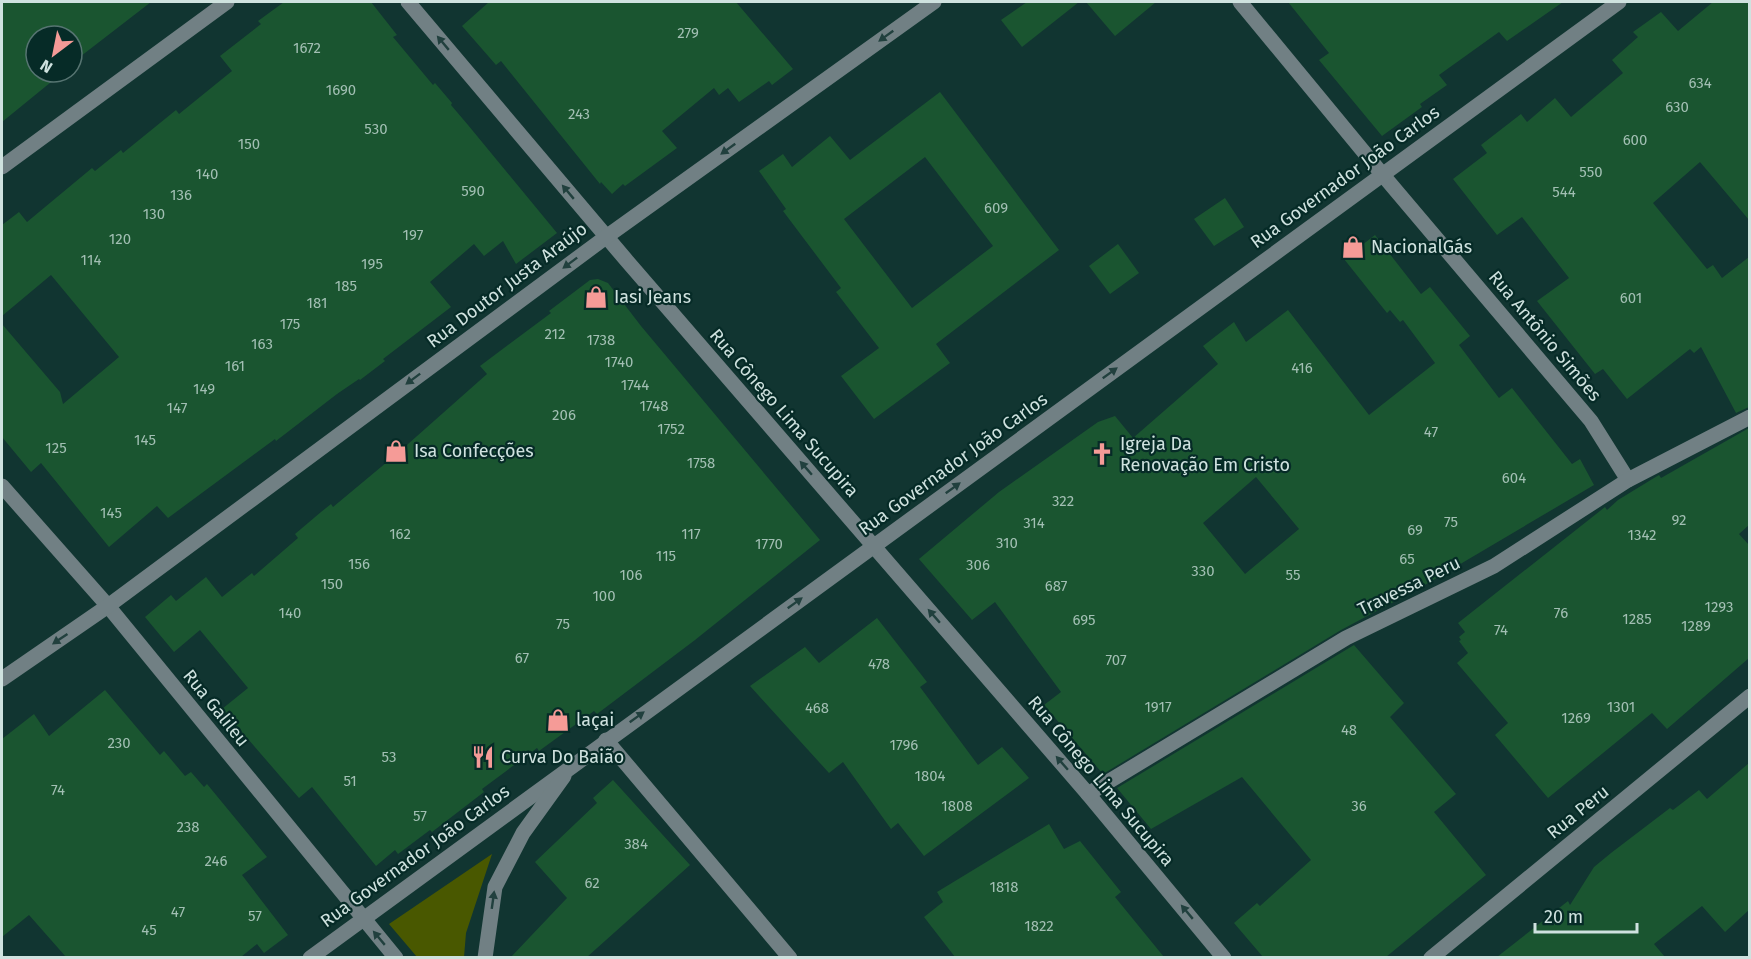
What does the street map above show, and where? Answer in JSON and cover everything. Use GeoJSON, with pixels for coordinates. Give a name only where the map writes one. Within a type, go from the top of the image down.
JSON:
{"type":"FeatureCollection","features":[{"type":"Feature","properties":{"kind":"street"},"geometry":{"type":"LineString","coordinates":[[2,167],[227,2]]}},
{"type":"Feature","properties":{"kind":"street","name":"Rua Cônego Lima Sucupira"},"geometry":{"type":"LineString","coordinates":[[408,2],[606,237],[1088,794],[1224,957]]}},
{"type":"Feature","properties":{"kind":"street","name":"Rua Doutor Justa Araújo"},"geometry":{"type":"LineString","coordinates":[[2,679],[108,606],[606,237],[934,2]]}},
{"type":"Feature","properties":{"kind":"street","name":"Rua Antônio Simões"},"geometry":{"type":"LineString","coordinates":[[1240,2],[1591,421],[1628,480]]}},
{"type":"Feature","properties":{"kind":"street","name":"Rua Governador João Carlos"},"geometry":{"type":"LineString","coordinates":[[310,957],[1619,2]]}},
{"type":"Feature","properties":{"kind":"street","name":"Travessa Peru"},"geometry":{"type":"LineString","coordinates":[[1088,794],[1346,638],[1494,566],[1628,480],[1749,417]]}},
{"type":"Feature","properties":{"kind":"street","name":"Rua Galileu"},"geometry":{"type":"LineString","coordinates":[[2,486],[108,606],[396,957]]}},
{"type":"Feature","properties":{"kind":"street","name":"Rua Peru"},"geometry":{"type":"LineString","coordinates":[[1431,957],[1749,696]]}},
{"type":"Feature","properties":{"kind":"street"},"geometry":{"type":"LineString","coordinates":[[606,740],[790,957]]}},
{"type":"Feature","properties":{"kind":"street"},"geometry":{"type":"LineString","coordinates":[[485,957],[495,887],[523,833],[573,764]]}},
{"type":"Feature","properties":{"kind":"green space"},"geometry":{"type":"Polygon","coordinates":[[[492,854],[466,933],[464,957],[417,957],[389,924],[492,854]]]}},
{"type":"Feature","properties":{"kind":"building"},"geometry":{"type":"Polygon","coordinates":[[[2,2],[151,2],[84,54],[84,24],[24,24],[24,84],[49,84],[2,122],[2,2]]]}},
{"type":"Feature","properties":{"kind":"building"},"geometry":{"type":"Polygon","coordinates":[[[284,2],[371,2],[397,35],[393,37],[433,85],[435,83],[452,103],[451,105],[557,233],[516,264],[503,241],[484,256],[474,244],[430,282],[451,307],[383,359],[385,361],[360,380],[337,394],[276,441],[275,439],[168,518],[157,506],[109,547],[41,463],[31,472],[2,437],[2,324],[60,392],[63,404],[119,357],[51,275],[2,316],[2,225],[19,212],[27,222],[92,168],[95,171],[121,150],[123,153],[176,110],[179,114],[232,71],[220,56],[261,24],[258,21],[284,2]]]}},
{"type":"Feature","properties":{"kind":"building"},"geometry":{"type":"Polygon","coordinates":[[[489,2],[736,2],[793,69],[772,85],[769,81],[739,102],[728,88],[719,95],[714,88],[662,131],[677,148],[625,186],[623,184],[612,194],[601,182],[600,184],[501,61],[496,65],[462,26],[489,2]]]}},
{"type":"Feature","properties":{"kind":"building"},"geometry":{"type":"Polygon","coordinates":[[[1027,2],[1079,2],[1022,47],[1001,20],[1027,2]]]}},
{"type":"Feature","properties":{"kind":"building"},"geometry":{"type":"Polygon","coordinates":[[[1086,2],[1156,2],[1115,36],[1086,2]]]}},
{"type":"Feature","properties":{"kind":"building"},"geometry":{"type":"Polygon","coordinates":[[[1288,2],[1563,2],[1507,41],[1499,32],[1439,75],[1447,85],[1420,104],[1422,107],[1382,136],[1319,60],[1329,53],[1288,2]]]}},
{"type":"Feature","properties":{"kind":"building"},"geometry":{"type":"Polygon","coordinates":[[[1713,2],[1749,2],[1749,220],[1700,162],[1653,203],[1707,269],[1713,265],[1722,278],[1749,257],[1749,407],[1736,413],[1701,347],[1694,353],[1690,349],[1627,399],[1603,369],[1595,374],[1537,301],[1569,278],[1522,217],[1497,235],[1453,179],[1487,153],[1481,145],[1521,114],[1527,122],[1555,98],[1571,117],[1623,73],[1612,60],[1638,37],[1633,32],[1661,12],[1678,31],[1713,2]]]}},
{"type":"Feature","properties":{"kind":"building"},"geometry":{"type":"Polygon","coordinates":[[[940,92],[1059,250],[936,344],[950,363],[874,419],[841,376],[879,348],[836,292],[841,288],[783,211],[786,209],[759,171],[783,154],[792,167],[830,136],[850,160],[940,92]],[[925,157],[844,219],[912,308],[993,246],[925,157]]]}},
{"type":"Feature","properties":{"kind":"building"},"geometry":{"type":"Polygon","coordinates":[[[1225,198],[1244,227],[1214,246],[1194,219],[1225,198]]]}},
{"type":"Feature","properties":{"kind":"building"},"geometry":{"type":"Polygon","coordinates":[[[1375,235],[1421,294],[1430,287],[1470,336],[1459,345],[1499,398],[1512,388],[1572,464],[1580,459],[1594,485],[1418,589],[1341,630],[1103,774],[1044,705],[1061,692],[995,602],[972,620],[919,559],[999,492],[1098,422],[1115,416],[1133,438],[1218,364],[1203,346],[1234,322],[1246,342],[1288,310],[1369,415],[1435,363],[1403,320],[1400,322],[1390,310],[1387,313],[1344,259],[1375,235]],[[1256,477],[1203,523],[1245,574],[1299,529],[1256,477]]]}},
{"type":"Feature","properties":{"kind":"building"},"geometry":{"type":"Polygon","coordinates":[[[1118,244],[1139,273],[1110,294],[1089,266],[1118,244]]]}},
{"type":"Feature","properties":{"kind":"building"},"geometry":{"type":"Polygon","coordinates":[[[598,279],[608,283],[641,326],[820,540],[695,640],[597,714],[594,711],[539,751],[537,748],[482,789],[484,792],[432,832],[430,830],[398,854],[395,850],[376,866],[312,787],[299,798],[222,709],[248,688],[200,630],[174,652],[145,617],[171,595],[176,601],[206,577],[222,597],[252,573],[254,576],[298,538],[295,534],[331,504],[333,507],[399,452],[487,374],[480,366],[551,313],[549,311],[590,280],[598,279]]]}},
{"type":"Feature","properties":{"kind":"building"},"geometry":{"type":"Polygon","coordinates":[[[1749,428],[1749,525],[1739,534],[1749,545],[1749,658],[1667,729],[1652,713],[1548,798],[1495,735],[1508,723],[1457,663],[1468,653],[1459,641],[1461,640],[1459,637],[1465,632],[1458,623],[1605,507],[1607,510],[1618,500],[1659,475],[1661,478],[1749,428]]]}},
{"type":"Feature","properties":{"kind":"building"},"geometry":{"type":"Polygon","coordinates":[[[877,618],[927,682],[920,687],[978,765],[1002,747],[1029,778],[924,856],[898,823],[891,829],[843,762],[829,773],[750,686],[805,647],[819,663],[877,618]]]}},
{"type":"Feature","properties":{"kind":"building"},"geometry":{"type":"Polygon","coordinates":[[[1354,645],[1404,703],[1390,717],[1456,794],[1434,812],[1486,875],[1386,957],[1263,957],[1234,923],[1257,903],[1260,906],[1311,860],[1242,777],[1151,829],[1117,788],[1354,645]]]}},
{"type":"Feature","properties":{"kind":"building"},"geometry":{"type":"Polygon","coordinates":[[[105,690],[160,755],[164,751],[185,776],[191,772],[204,787],[207,784],[267,857],[242,875],[288,935],[264,953],[257,944],[241,957],[66,957],[29,915],[2,937],[2,739],[34,714],[49,736],[105,690]]]}},
{"type":"Feature","properties":{"kind":"building"},"geometry":{"type":"Polygon","coordinates":[[[1749,763],[1749,910],[1725,932],[1702,906],[1654,944],[1665,957],[1497,957],[1568,901],[1570,905],[1594,867],[1611,853],[1670,808],[1673,810],[1699,790],[1707,799],[1749,763]]]}},
{"type":"Feature","properties":{"kind":"building"},"geometry":{"type":"Polygon","coordinates":[[[613,780],[690,865],[587,957],[511,957],[567,898],[535,862],[597,803],[593,798],[613,780]]]}},
{"type":"Feature","properties":{"kind":"building"},"geometry":{"type":"Polygon","coordinates":[[[1049,824],[1064,849],[1080,841],[1121,892],[1115,897],[1164,957],[955,957],[924,917],[943,902],[937,892],[1049,824]]]}},
{"type":"Feature","properties":{"kind":"place","name":"NacionalGás"},"geometry":{"type":"Point","coordinates":[1353,247]}},
{"type":"Feature","properties":{"kind":"place","name":"Iasi Jeans"},"geometry":{"type":"Point","coordinates":[596,297]}},
{"type":"Feature","properties":{"kind":"place","name":"Isa Confecções"},"geometry":{"type":"Point","coordinates":[396,451]}},
{"type":"Feature","properties":{"kind":"place","name":"Igreja Da Renovação Em Cristo"},"geometry":{"type":"Point","coordinates":[1102,454]}},
{"type":"Feature","properties":{"kind":"place","name":"laçai"},"geometry":{"type":"Point","coordinates":[558,720]}},
{"type":"Feature","properties":{"kind":"place","name":"Curva Do Baião"},"geometry":{"type":"Point","coordinates":[483,757]}}]}
